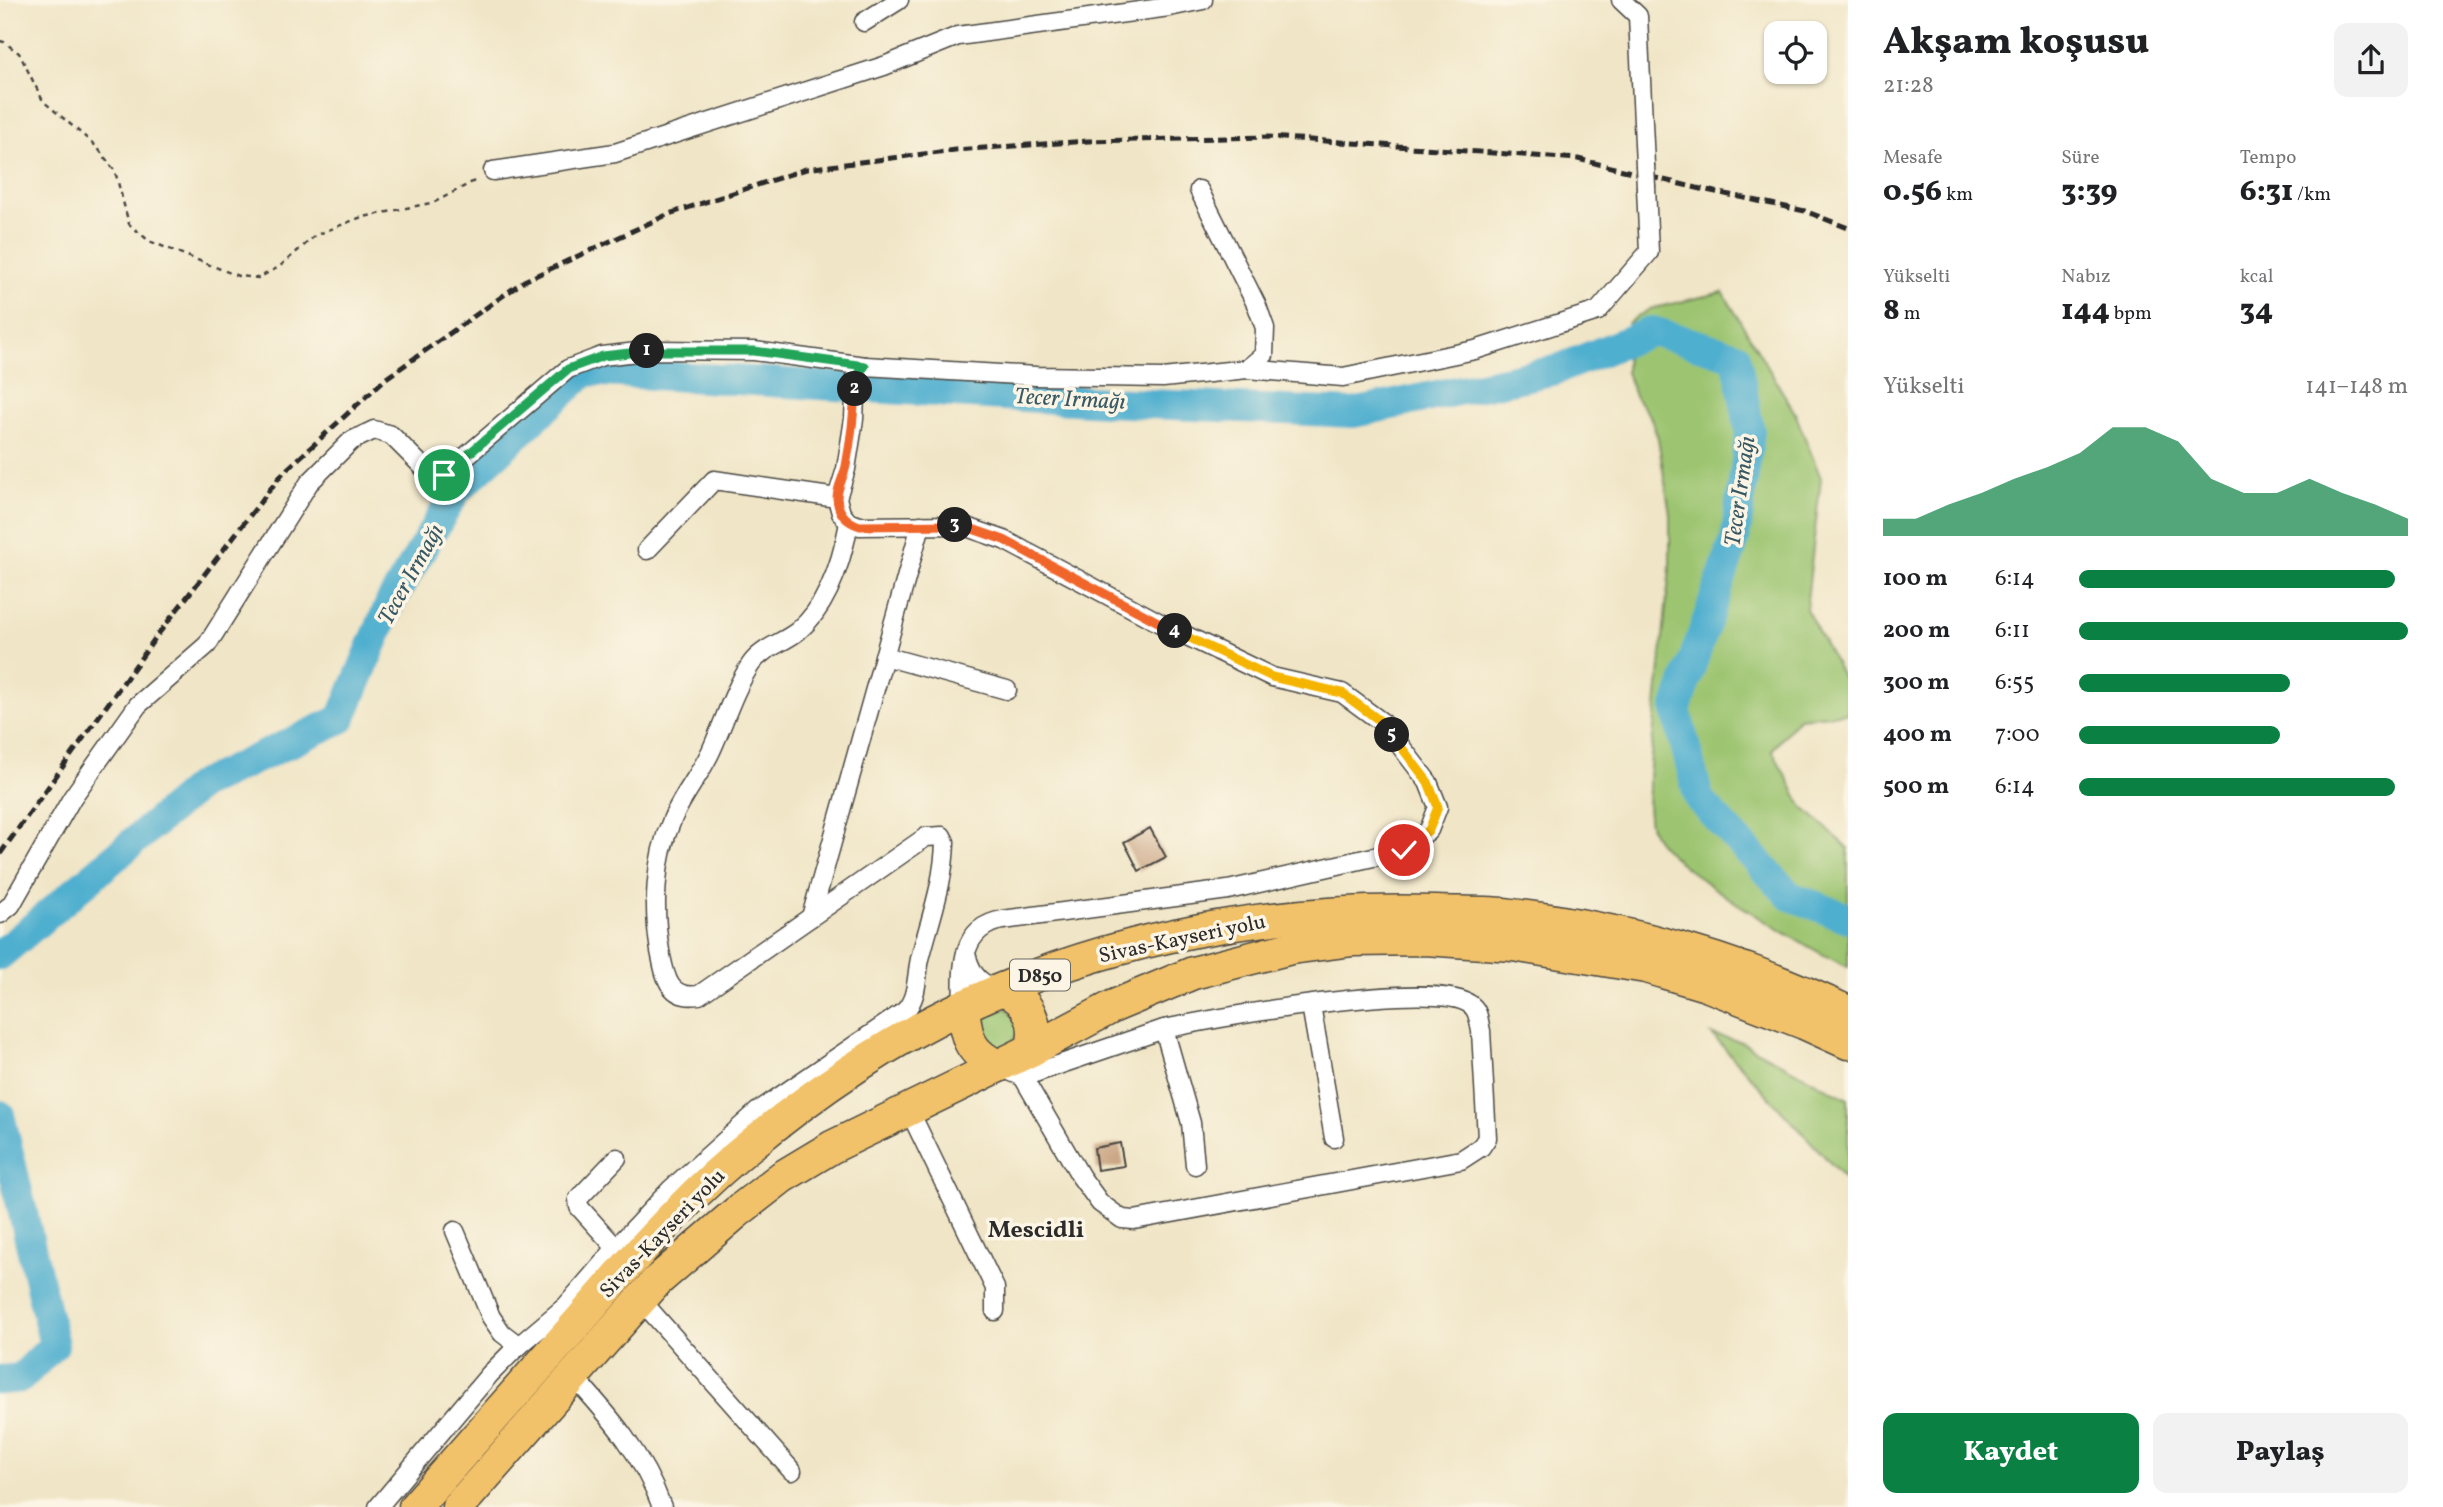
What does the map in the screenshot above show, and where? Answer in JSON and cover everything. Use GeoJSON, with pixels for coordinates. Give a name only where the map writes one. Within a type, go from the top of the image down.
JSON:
{"type":"FeatureCollection","features":[{"type":"Feature","properties":{"kind":"highway","name":"Sivas-Kayseri yolu"},"geometry":{"type":"LineString","coordinates":[[415,1507],[623,1255],[676,1212],[737,1156],[807,1102],[897,1041],[963,1006],[1093,956],[1237,923],[1339,912],[1508,914],[1587,926],[1733,963],[1783,982],[1848,1012]]}},
{"type":"Feature","properties":{"kind":"highway","name":"Sivas-Kayseri yolu"},"geometry":{"type":"LineString","coordinates":[[458,1507],[657,1281],[782,1177],[832,1147],[909,1110],[1017,1064],[1114,1006],[1193,973],[1291,948],[1353,940],[1425,939],[1513,945],[1646,967],[1706,985],[1848,1043]]}},
{"type":"Feature","properties":{"kind":"highway"},"geometry":{"type":"LineString","coordinates":[[963,1006],[971,1046],[981,1058],[1017,1064],[1035,1034],[1028,1009],[1020,998],[1003,989]]}},
{"type":"Feature","properties":{"kind":"street"},"geometry":{"type":"LineString","coordinates":[[864,23],[899,0]]}},
{"type":"Feature","properties":{"kind":"street"},"geometry":{"type":"LineString","coordinates":[[493,171],[615,153],[884,66],[958,36],[1203,0]]}},
{"type":"Feature","properties":{"kind":"street"},"geometry":{"type":"LineString","coordinates":[[0,914],[11,905],[72,798],[138,705],[208,645],[309,483],[351,441],[373,430],[391,435],[429,472],[444,475],[568,369],[603,356],[655,351],[754,351],[860,371],[1163,378],[1247,369],[1343,377],[1475,351],[1598,311],[1649,252],[1638,16],[1620,0]]}},
{"type":"Feature","properties":{"kind":"street"},"geometry":{"type":"LineString","coordinates":[[1199,190],[1257,306],[1265,328],[1264,355],[1247,369]]}},
{"type":"Feature","properties":{"kind":"street"},"geometry":{"type":"LineString","coordinates":[[860,371],[846,469],[837,498],[841,513],[849,523],[860,526],[961,525],[1004,540],[1160,623],[1272,677],[1342,693],[1383,723],[1428,782],[1438,807],[1429,830],[1404,850],[1228,890],[991,922],[978,929],[969,943],[962,977],[963,1006]]}},
{"type":"Feature","properties":{"kind":"street"},"geometry":{"type":"LineString","coordinates":[[647,550],[714,480],[837,498]]}},
{"type":"Feature","properties":{"kind":"street"},"geometry":{"type":"LineString","coordinates":[[378,1507],[490,1374],[623,1255],[671,1189],[757,1112],[911,1005],[920,961],[942,883],[945,842],[942,836],[926,837],[699,995],[683,995],[667,982],[659,942],[656,902],[658,873],[671,821],[704,766],[725,713],[751,663],[764,651],[795,633],[816,610],[841,558],[849,523]]}},
{"type":"Feature","properties":{"kind":"street"},"geometry":{"type":"LineString","coordinates":[[811,917],[921,525]]}},
{"type":"Feature","properties":{"kind":"street"},"geometry":{"type":"LineString","coordinates":[[884,656],[1007,690]]}},
{"type":"Feature","properties":{"kind":"street"},"geometry":{"type":"LineString","coordinates":[[966,954],[977,979],[987,986],[1003,989]]}},
{"type":"Feature","properties":{"kind":"street"},"geometry":{"type":"LineString","coordinates":[[1446,996],[1472,1006],[1478,1015],[1487,1138],[1481,1147],[1461,1160],[1134,1220],[1122,1219],[1100,1203],[1081,1177],[1017,1064],[1164,1028],[1222,1017],[1377,998],[1446,996]]}},
{"type":"Feature","properties":{"kind":"street"},"geometry":{"type":"LineString","coordinates":[[1311,1005],[1334,1138]]}},
{"type":"Feature","properties":{"kind":"street"},"geometry":{"type":"LineString","coordinates":[[1164,1028],[1191,1123],[1195,1165]]}},
{"type":"Feature","properties":{"kind":"street"},"geometry":{"type":"LineString","coordinates":[[909,1110],[995,1287],[995,1311]]}},
{"type":"Feature","properties":{"kind":"street"},"geometry":{"type":"LineString","coordinates":[[617,1158],[578,1199],[579,1207],[623,1255]]}},
{"type":"Feature","properties":{"kind":"street"},"geometry":{"type":"LineString","coordinates":[[455,1231],[491,1317],[502,1333],[519,1346]]}},
{"type":"Feature","properties":{"kind":"street"},"geometry":{"type":"LineString","coordinates":[[640,1299],[792,1471]]}},
{"type":"Feature","properties":{"kind":"street"},"geometry":{"type":"LineString","coordinates":[[573,1376],[610,1416],[630,1443],[646,1468],[662,1507]]}},
{"type":"Feature","properties":{"kind":"path"},"geometry":{"type":"LineString","coordinates":[[0,41],[19,52],[43,101],[97,148],[115,171],[129,225],[149,241],[238,276],[258,278],[279,267],[316,235],[359,218],[435,202],[493,171]]}},
{"type":"Feature","properties":{"kind":"green space"},"geometry":{"type":"Polygon","coordinates":[[[1723,292],[1795,413],[1821,478],[1806,609],[1848,687],[1848,713],[1799,718],[1772,750],[1802,806],[1848,848],[1848,967],[1803,944],[1710,885],[1663,846],[1650,825],[1649,777],[1670,567],[1670,514],[1658,438],[1650,416],[1635,396],[1626,372],[1628,323],[1650,309],[1723,292]]]}},
{"type":"Feature","properties":{"kind":"green space"},"geometry":{"type":"Polygon","coordinates":[[[1002,1005],[1017,1017],[1019,1032],[1010,1044],[1004,1047],[989,1046],[976,1023],[979,1016],[1002,1005]]]}},
{"type":"Feature","properties":{"kind":"green space"},"geometry":{"type":"Polygon","coordinates":[[[1712,1035],[1739,1041],[1848,1099],[1848,1182],[1712,1035]]]}},
{"type":"Feature","properties":{"kind":"building"},"geometry":{"type":"Polygon","coordinates":[[[1150,828],[1166,857],[1139,871],[1124,842],[1150,828]]]}},
{"type":"Feature","properties":{"kind":"building"},"geometry":{"type":"Polygon","coordinates":[[[1120,1143],[1124,1166],[1097,1170],[1094,1148],[1120,1143]]]}},
{"type":"Feature","properties":{"kind":"waterway","name":"Tecer Irmağı"},"geometry":{"type":"LineString","coordinates":[[0,955],[200,785],[341,719],[390,603],[457,490],[586,371],[1105,402],[1353,413],[1556,370],[1652,331],[1736,356],[1750,432],[1735,539],[1676,710],[1699,799],[1790,896],[1848,918]]}},
{"type":"Feature","properties":{"kind":"waterway","name":"Tecer Irmağı"},"geometry":{"type":"LineString","coordinates":[[0,1115],[54,1345],[21,1378],[0,1380]]}},
{"type":"Feature","properties":{"kind":"railway"},"geometry":{"type":"LineString","coordinates":[[0,854],[156,637],[282,474],[385,379],[524,281],[669,214],[806,169],[955,150],[1088,141],[1269,137],[1578,159],[1805,211],[1848,228]]}},
{"type":"Feature","properties":{"kind":"district","name":"Mescidli"},"geometry":{"type":"Point","coordinates":[1036,1229]}},
{"type":"Feature","properties":{"kind":"route"},"geometry":{"type":"LineString","coordinates":[[444,475],[568,369],[603,356],[655,351],[754,351],[865,366],[856,377],[854,419],[846,469],[837,498],[841,513],[849,523],[860,526],[961,525],[1004,540],[1160,623],[1272,677],[1342,693],[1383,723],[1428,782],[1438,807],[1429,830],[1404,850]]}}]}
